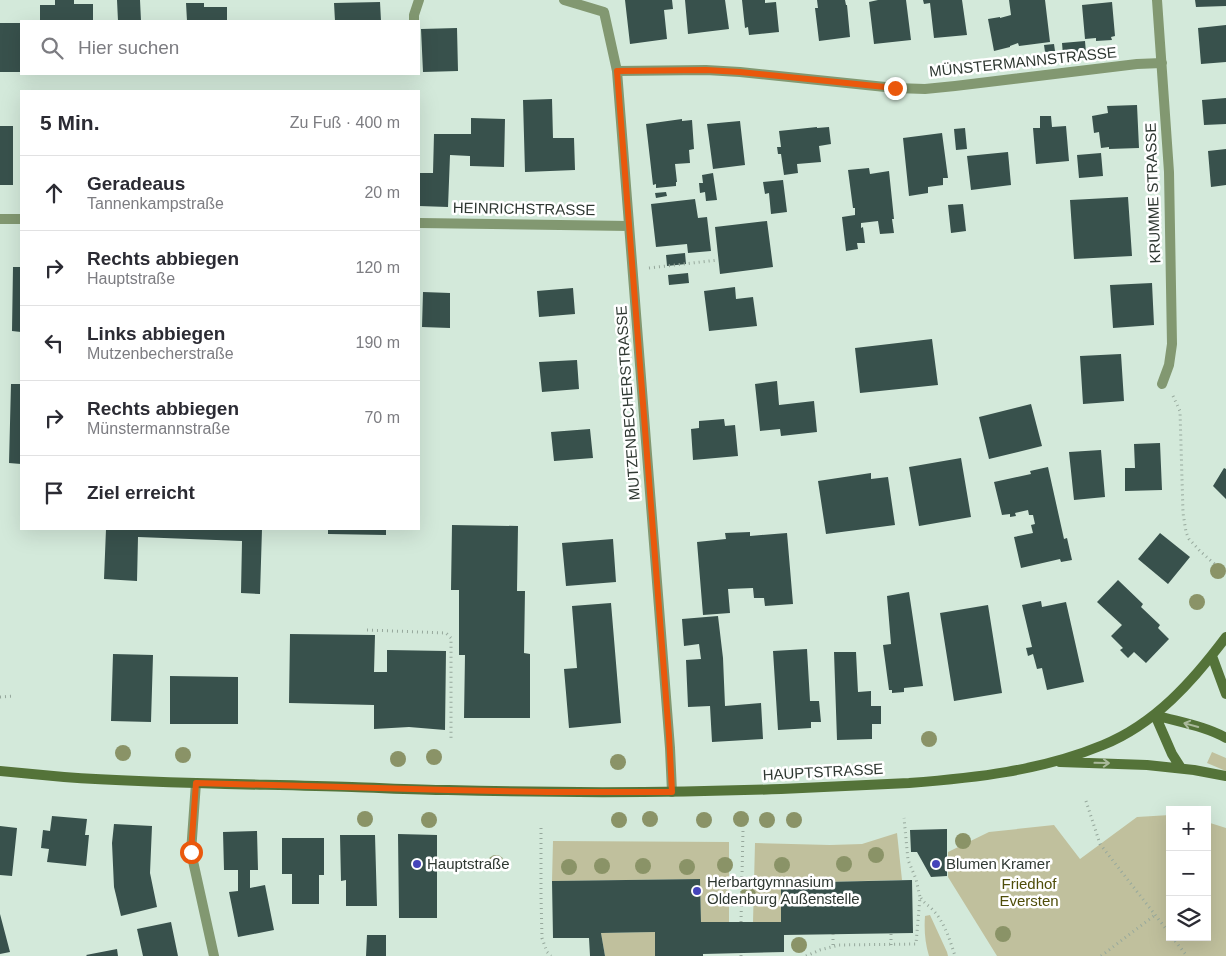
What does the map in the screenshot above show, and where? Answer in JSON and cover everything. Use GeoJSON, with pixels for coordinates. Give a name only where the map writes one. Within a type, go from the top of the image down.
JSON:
{"type":"FeatureCollection","features":[{"type":"Feature","properties":{"kind":"main road","name":"HAUPTSTRASSE"},"geometry":{"type":"LineString","coordinates":[[0,771],[65,777],[196,783],[548,792],[672,792],[852,786],[955,779],[995,774],[1053,762],[1104,744],[1137,727],[1155,715],[1186,686],[1226,637]]}},
{"type":"Feature","properties":{"kind":"main road"},"geometry":{"type":"LineString","coordinates":[[1212,656],[1226,694]]}},
{"type":"Feature","properties":{"kind":"main road"},"geometry":{"type":"LineString","coordinates":[[1155,715],[1219,734],[1226,738]]}},
{"type":"Feature","properties":{"kind":"main road"},"geometry":{"type":"LineString","coordinates":[[1155,715],[1172,754],[1181,768]]}},
{"type":"Feature","properties":{"kind":"main road"},"geometry":{"type":"LineString","coordinates":[[1053,762],[1128,764],[1181,768],[1226,776]]}},
{"type":"Feature","properties":{"kind":"street"},"geometry":{"type":"LineString","coordinates":[[414,20],[419,0]]}},
{"type":"Feature","properties":{"kind":"street","name":"MUTZENBECHERSTRASSE"},"geometry":{"type":"LineString","coordinates":[[564,0],[604,12],[617,71],[670,742],[672,792]]}},
{"type":"Feature","properties":{"kind":"street","name":"KRUMME STRASSE"},"geometry":{"type":"LineString","coordinates":[[1157,0],[1169,172],[1172,344],[1169,365],[1162,384]]}},
{"type":"Feature","properties":{"kind":"street","name":"MÜNSTERMANNSTRASSE"},"geometry":{"type":"LineString","coordinates":[[617,71],[706,70],[895,88],[925,89],[1137,64],[1162,63]]}},
{"type":"Feature","properties":{"kind":"street"},"geometry":{"type":"LineString","coordinates":[[0,219],[20,219]]}},
{"type":"Feature","properties":{"kind":"street","name":"HEINRICHSTRASSE"},"geometry":{"type":"LineString","coordinates":[[420,223],[629,226]]}},
{"type":"Feature","properties":{"kind":"street"},"geometry":{"type":"LineString","coordinates":[[196,783],[191,852],[214,956]]}},
{"type":"Feature","properties":{"kind":"path"},"geometry":{"type":"LineString","coordinates":[[632,270],[718,260]]}},
{"type":"Feature","properties":{"kind":"path"},"geometry":{"type":"LineString","coordinates":[[1162,384],[1173,396],[1180,410],[1183,513],[1186,532],[1189,539],[1200,551],[1219,568],[1226,570]]}},
{"type":"Feature","properties":{"kind":"path"},"geometry":{"type":"LineString","coordinates":[[367,630],[446,633],[451,638],[451,741]]}},
{"type":"Feature","properties":{"kind":"path"},"geometry":{"type":"LineString","coordinates":[[0,696],[14,696]]}},
{"type":"Feature","properties":{"kind":"path"},"geometry":{"type":"LineString","coordinates":[[1086,801],[1100,844],[1166,929]]}},
{"type":"Feature","properties":{"kind":"path"},"geometry":{"type":"LineString","coordinates":[[806,956],[839,945],[916,944],[920,897],[916,879],[908,860],[904,818]]}},
{"type":"Feature","properties":{"kind":"path"},"geometry":{"type":"LineString","coordinates":[[540,828],[542,938],[547,952],[551,956]]}},
{"type":"Feature","properties":{"kind":"path"},"geometry":{"type":"LineString","coordinates":[[741,922],[743,830]]}},
{"type":"Feature","properties":{"kind":"path"},"geometry":{"type":"LineString","coordinates":[[920,897],[939,919],[948,936],[955,956]]}},
{"type":"Feature","properties":{"kind":"path"},"geometry":{"type":"LineString","coordinates":[[1101,956],[1155,915]]}},
{"type":"Feature","properties":{"kind":"path"},"geometry":{"type":"LineString","coordinates":[[890,945],[891,933]]}},
{"type":"Feature","properties":{"kind":"path"},"geometry":{"type":"LineString","coordinates":[[832,934],[833,946]]}},
{"type":"Feature","properties":{"kind":"path"},"geometry":{"type":"LineString","coordinates":[[1175,941],[1187,956]]}},
{"type":"Feature","properties":{"kind":"green space"},"geometry":{"type":"Polygon","coordinates":[[[1212,752],[1226,758],[1226,771],[1207,763],[1212,752]]]}},
{"type":"Feature","properties":{"kind":"green space","name":"Friedhof Eversten"},"geometry":{"type":"Polygon","coordinates":[[[1166,815],[1166,941],[1211,941],[1211,823],[1226,828],[1226,956],[997,956],[948,877],[948,852],[989,832],[1054,825],[1080,859],[1137,817],[1166,815]]]}},
{"type":"Feature","properties":{"kind":"green space"},"geometry":{"type":"Polygon","coordinates":[[[897,833],[902,880],[781,883],[781,922],[753,922],[755,843],[862,844],[897,833]]]}},
{"type":"Feature","properties":{"kind":"green space"},"geometry":{"type":"Polygon","coordinates":[[[553,841],[729,842],[729,922],[701,922],[700,879],[552,881],[553,841]]]}},
{"type":"Feature","properties":{"kind":"green space"},"geometry":{"type":"Polygon","coordinates":[[[930,915],[948,956],[929,956],[925,916],[930,915]]]}},
{"type":"Feature","properties":{"kind":"green space"},"geometry":{"type":"Polygon","coordinates":[[[655,932],[655,956],[605,956],[601,933],[655,932]]]}},
{"type":"Feature","properties":{"kind":"building"},"geometry":{"type":"Polygon","coordinates":[[[55,0],[74,0],[74,4],[93,4],[93,20],[40,20],[40,5],[55,5],[55,0]]]}},
{"type":"Feature","properties":{"kind":"building"},"geometry":{"type":"Polygon","coordinates":[[[117,0],[140,0],[141,20],[118,20],[117,0]]]}},
{"type":"Feature","properties":{"kind":"building"},"geometry":{"type":"Polygon","coordinates":[[[625,0],[672,0],[673,9],[664,10],[667,39],[630,44],[625,0]]]}},
{"type":"Feature","properties":{"kind":"building"},"geometry":{"type":"Polygon","coordinates":[[[685,0],[725,0],[729,29],[688,34],[685,0]]]}},
{"type":"Feature","properties":{"kind":"building"},"geometry":{"type":"Polygon","coordinates":[[[742,0],[765,0],[765,3],[776,2],[779,32],[749,35],[748,27],[745,28],[742,0]]]}},
{"type":"Feature","properties":{"kind":"building"},"geometry":{"type":"Polygon","coordinates":[[[817,0],[845,0],[850,37],[819,41],[815,8],[818,8],[817,0]]]}},
{"type":"Feature","properties":{"kind":"building"},"geometry":{"type":"Polygon","coordinates":[[[878,0],[906,0],[911,40],[874,44],[869,2],[878,0]]]}},
{"type":"Feature","properties":{"kind":"building"},"geometry":{"type":"Polygon","coordinates":[[[923,0],[962,0],[967,35],[934,38],[930,3],[924,4],[923,0]]]}},
{"type":"Feature","properties":{"kind":"building"},"geometry":{"type":"Polygon","coordinates":[[[1009,0],[1045,0],[1050,42],[1019,46],[1018,43],[994,51],[988,19],[1011,15],[1009,0]]]}},
{"type":"Feature","properties":{"kind":"building"},"geometry":{"type":"Polygon","coordinates":[[[1195,0],[1226,0],[1226,6],[1196,7],[1195,0]]]}},
{"type":"Feature","properties":{"kind":"building"},"geometry":{"type":"Polygon","coordinates":[[[380,2],[381,20],[335,20],[334,3],[380,2]]]}},
{"type":"Feature","properties":{"kind":"building"},"geometry":{"type":"Polygon","coordinates":[[[1112,2],[1115,36],[1111,37],[1112,40],[1096,41],[1096,38],[1085,39],[1082,5],[1112,2]]]}},
{"type":"Feature","properties":{"kind":"building"},"geometry":{"type":"Polygon","coordinates":[[[186,3],[204,3],[204,7],[227,7],[227,20],[187,20],[186,3]]]}},
{"type":"Feature","properties":{"kind":"building"},"geometry":{"type":"Polygon","coordinates":[[[0,23],[20,23],[20,72],[0,72],[0,23]]]}},
{"type":"Feature","properties":{"kind":"building"},"geometry":{"type":"Polygon","coordinates":[[[1226,25],[1226,62],[1201,64],[1198,28],[1226,25]]]}},
{"type":"Feature","properties":{"kind":"building"},"geometry":{"type":"Polygon","coordinates":[[[457,28],[458,71],[423,72],[421,29],[457,28]]]}},
{"type":"Feature","properties":{"kind":"building"},"geometry":{"type":"Polygon","coordinates":[[[1085,41],[1086,53],[1063,55],[1062,43],[1085,41]]]}},
{"type":"Feature","properties":{"kind":"building"},"geometry":{"type":"Polygon","coordinates":[[[1054,44],[1055,51],[1045,52],[1044,45],[1054,44]]]}},
{"type":"Feature","properties":{"kind":"building"},"geometry":{"type":"Polygon","coordinates":[[[1226,98],[1226,124],[1204,125],[1202,100],[1226,98]]]}},
{"type":"Feature","properties":{"kind":"building"},"geometry":{"type":"Polygon","coordinates":[[[552,99],[553,138],[574,138],[575,170],[525,172],[523,100],[552,99]]]}},
{"type":"Feature","properties":{"kind":"building"},"geometry":{"type":"Polygon","coordinates":[[[1137,105],[1139,148],[1101,148],[1099,132],[1094,133],[1092,116],[1108,113],[1107,106],[1137,105]]]}},
{"type":"Feature","properties":{"kind":"building"},"geometry":{"type":"Polygon","coordinates":[[[1040,116],[1051,116],[1052,127],[1066,126],[1069,161],[1036,164],[1033,128],[1040,128],[1040,116]]]}},
{"type":"Feature","properties":{"kind":"building"},"geometry":{"type":"Polygon","coordinates":[[[471,118],[505,119],[504,167],[470,166],[470,156],[450,155],[448,207],[420,206],[420,173],[433,173],[434,134],[471,134],[471,118]]]}},
{"type":"Feature","properties":{"kind":"building"},"geometry":{"type":"Polygon","coordinates":[[[682,119],[682,121],[692,120],[694,149],[689,150],[690,163],[675,164],[676,186],[656,188],[656,184],[653,185],[646,124],[682,119]]]}},
{"type":"Feature","properties":{"kind":"building"},"geometry":{"type":"Polygon","coordinates":[[[740,121],[745,165],[713,169],[707,124],[740,121]]]}},
{"type":"Feature","properties":{"kind":"building"},"geometry":{"type":"Polygon","coordinates":[[[0,126],[13,126],[13,185],[0,185],[0,126]]]}},
{"type":"Feature","properties":{"kind":"building"},"geometry":{"type":"Polygon","coordinates":[[[829,127],[831,144],[819,146],[821,162],[797,164],[798,173],[784,175],[781,154],[778,154],[777,147],[781,147],[779,131],[829,127]]]}},
{"type":"Feature","properties":{"kind":"building"},"geometry":{"type":"Polygon","coordinates":[[[965,128],[967,149],[956,150],[954,129],[965,128]]]}},
{"type":"Feature","properties":{"kind":"building"},"geometry":{"type":"Polygon","coordinates":[[[942,133],[948,178],[943,178],[943,185],[928,187],[928,193],[909,196],[903,138],[942,133]]]}},
{"type":"Feature","properties":{"kind":"building"},"geometry":{"type":"Polygon","coordinates":[[[1226,149],[1226,185],[1211,187],[1208,151],[1226,149]]]}},
{"type":"Feature","properties":{"kind":"building"},"geometry":{"type":"Polygon","coordinates":[[[1008,152],[1011,185],[971,190],[967,156],[1008,152]]]}},
{"type":"Feature","properties":{"kind":"building"},"geometry":{"type":"Polygon","coordinates":[[[1101,153],[1103,176],[1079,178],[1077,155],[1101,153]]]}},
{"type":"Feature","properties":{"kind":"building"},"geometry":{"type":"Polygon","coordinates":[[[869,168],[870,174],[889,171],[894,233],[880,234],[878,221],[861,223],[865,243],[857,243],[858,249],[846,251],[842,217],[855,215],[848,170],[869,168]]]}},
{"type":"Feature","properties":{"kind":"building"},"geometry":{"type":"Polygon","coordinates":[[[713,173],[717,200],[706,201],[705,192],[700,193],[699,183],[703,183],[702,175],[713,173]]]}},
{"type":"Feature","properties":{"kind":"building"},"geometry":{"type":"Polygon","coordinates":[[[783,180],[787,212],[771,214],[769,193],[765,194],[763,182],[783,180]]]}},
{"type":"Feature","properties":{"kind":"building"},"geometry":{"type":"Polygon","coordinates":[[[666,192],[667,196],[656,198],[655,193],[666,192]]]}},
{"type":"Feature","properties":{"kind":"building"},"geometry":{"type":"Polygon","coordinates":[[[1128,197],[1132,256],[1074,259],[1070,200],[1128,197]]]}},
{"type":"Feature","properties":{"kind":"building"},"geometry":{"type":"Polygon","coordinates":[[[695,199],[698,218],[707,217],[711,251],[688,253],[687,244],[656,247],[651,204],[695,199]]]}},
{"type":"Feature","properties":{"kind":"building"},"geometry":{"type":"Polygon","coordinates":[[[963,204],[966,231],[951,233],[948,205],[963,204]]]}},
{"type":"Feature","properties":{"kind":"building"},"geometry":{"type":"Polygon","coordinates":[[[767,221],[773,267],[720,274],[715,227],[767,221]]]}},
{"type":"Feature","properties":{"kind":"building"},"geometry":{"type":"Polygon","coordinates":[[[685,253],[686,264],[667,266],[666,255],[685,253]]]}},
{"type":"Feature","properties":{"kind":"building"},"geometry":{"type":"Polygon","coordinates":[[[13,267],[20,267],[20,332],[12,331],[13,267]]]}},
{"type":"Feature","properties":{"kind":"building"},"geometry":{"type":"Polygon","coordinates":[[[688,273],[689,283],[669,285],[668,275],[688,273]]]}},
{"type":"Feature","properties":{"kind":"building"},"geometry":{"type":"Polygon","coordinates":[[[1152,283],[1154,325],[1113,328],[1110,285],[1152,283]]]}},
{"type":"Feature","properties":{"kind":"building"},"geometry":{"type":"Polygon","coordinates":[[[735,287],[736,299],[753,297],[757,326],[709,331],[704,291],[735,287]]]}},
{"type":"Feature","properties":{"kind":"building"},"geometry":{"type":"Polygon","coordinates":[[[573,288],[575,314],[539,317],[537,291],[573,288]]]}},
{"type":"Feature","properties":{"kind":"building"},"geometry":{"type":"Polygon","coordinates":[[[423,292],[450,293],[450,328],[422,327],[423,292]]]}},
{"type":"Feature","properties":{"kind":"building"},"geometry":{"type":"Polygon","coordinates":[[[932,339],[938,385],[860,393],[855,348],[932,339]]]}},
{"type":"Feature","properties":{"kind":"building"},"geometry":{"type":"Polygon","coordinates":[[[1121,354],[1124,401],[1083,404],[1080,356],[1121,354]]]}},
{"type":"Feature","properties":{"kind":"building"},"geometry":{"type":"Polygon","coordinates":[[[577,360],[579,389],[542,392],[539,362],[577,360]]]}},
{"type":"Feature","properties":{"kind":"building"},"geometry":{"type":"Polygon","coordinates":[[[777,381],[779,405],[814,401],[817,432],[781,436],[780,429],[760,431],[755,384],[777,381]]]}},
{"type":"Feature","properties":{"kind":"building"},"geometry":{"type":"Polygon","coordinates":[[[11,384],[20,384],[20,464],[9,463],[11,384]]]}},
{"type":"Feature","properties":{"kind":"building"},"geometry":{"type":"Polygon","coordinates":[[[1031,404],[1042,446],[989,459],[979,417],[1031,404]]]}},
{"type":"Feature","properties":{"kind":"building"},"geometry":{"type":"Polygon","coordinates":[[[724,419],[725,426],[735,425],[738,456],[693,460],[691,429],[699,428],[699,421],[724,419]]]}},
{"type":"Feature","properties":{"kind":"building"},"geometry":{"type":"Polygon","coordinates":[[[590,429],[593,458],[554,461],[551,432],[590,429]]]}},
{"type":"Feature","properties":{"kind":"building"},"geometry":{"type":"Polygon","coordinates":[[[1160,443],[1162,490],[1125,491],[1125,468],[1135,468],[1134,444],[1160,443]]]}},
{"type":"Feature","properties":{"kind":"building"},"geometry":{"type":"Polygon","coordinates":[[[1101,450],[1105,497],[1074,500],[1069,452],[1101,450]]]}},
{"type":"Feature","properties":{"kind":"building"},"geometry":{"type":"Polygon","coordinates":[[[961,458],[971,517],[919,526],[909,467],[961,458]]]}},
{"type":"Feature","properties":{"kind":"building"},"geometry":{"type":"Polygon","coordinates":[[[1048,467],[1064,539],[1067,538],[1072,560],[1061,562],[1060,559],[1021,568],[1014,537],[1033,533],[1031,525],[1035,524],[1033,515],[1029,515],[1028,510],[1015,513],[1016,516],[1010,517],[1010,514],[1002,515],[994,482],[1031,474],[1030,471],[1048,467]]]}},
{"type":"Feature","properties":{"kind":"building"},"geometry":{"type":"Polygon","coordinates":[[[1224,468],[1226,469],[1226,499],[1213,486],[1224,468]]]}},
{"type":"Feature","properties":{"kind":"building"},"geometry":{"type":"Polygon","coordinates":[[[871,473],[871,479],[888,477],[895,525],[826,534],[818,481],[871,473]]]}},
{"type":"Feature","properties":{"kind":"building"},"geometry":{"type":"Polygon","coordinates":[[[452,525],[518,526],[517,591],[525,591],[524,653],[530,654],[530,718],[464,718],[465,655],[459,655],[459,590],[451,590],[452,525]]]}},
{"type":"Feature","properties":{"kind":"building"},"geometry":{"type":"Polygon","coordinates":[[[106,530],[262,530],[260,594],[241,593],[242,541],[138,537],[137,581],[104,579],[106,530]]]}},
{"type":"Feature","properties":{"kind":"building"},"geometry":{"type":"Polygon","coordinates":[[[328,530],[386,530],[386,535],[328,534],[328,530]]]}},
{"type":"Feature","properties":{"kind":"building"},"geometry":{"type":"Polygon","coordinates":[[[750,532],[750,536],[787,533],[793,604],[765,606],[764,598],[754,598],[753,588],[728,589],[730,613],[703,615],[697,542],[726,539],[725,533],[750,532]]]}},
{"type":"Feature","properties":{"kind":"building"},"geometry":{"type":"Polygon","coordinates":[[[1160,533],[1190,557],[1168,584],[1138,559],[1160,533]]]}},
{"type":"Feature","properties":{"kind":"building"},"geometry":{"type":"Polygon","coordinates":[[[613,539],[616,582],[566,586],[562,543],[613,539]]]}},
{"type":"Feature","properties":{"kind":"building"},"geometry":{"type":"Polygon","coordinates":[[[1118,580],[1143,604],[1141,607],[1160,625],[1158,628],[1169,639],[1146,663],[1134,652],[1128,658],[1120,650],[1123,648],[1111,636],[1122,625],[1097,602],[1118,580]]]}},
{"type":"Feature","properties":{"kind":"building"},"geometry":{"type":"Polygon","coordinates":[[[909,592],[923,686],[904,688],[904,692],[892,693],[892,690],[889,690],[883,645],[891,644],[887,596],[909,592]]]}},
{"type":"Feature","properties":{"kind":"building"},"geometry":{"type":"Polygon","coordinates":[[[1041,601],[1042,607],[1066,602],[1084,682],[1047,690],[1042,668],[1037,669],[1033,654],[1028,656],[1026,648],[1032,647],[1022,605],[1041,601]]]}},
{"type":"Feature","properties":{"kind":"building"},"geometry":{"type":"Polygon","coordinates":[[[611,603],[621,723],[569,728],[564,669],[577,668],[572,606],[611,603]]]}},
{"type":"Feature","properties":{"kind":"building"},"geometry":{"type":"Polygon","coordinates":[[[988,605],[1002,693],[954,701],[940,613],[988,605]]]}},
{"type":"Feature","properties":{"kind":"building"},"geometry":{"type":"Polygon","coordinates":[[[718,616],[723,658],[725,706],[761,703],[763,739],[712,742],[710,706],[688,707],[686,660],[701,659],[699,644],[684,646],[682,619],[718,616]]]}},
{"type":"Feature","properties":{"kind":"building"},"geometry":{"type":"Polygon","coordinates":[[[290,634],[375,635],[374,672],[387,672],[387,650],[446,651],[445,730],[409,727],[374,729],[374,705],[289,703],[290,634]]]}},
{"type":"Feature","properties":{"kind":"building"},"geometry":{"type":"Polygon","coordinates":[[[807,649],[810,701],[819,701],[821,722],[811,722],[811,728],[778,730],[773,651],[807,649]]]}},
{"type":"Feature","properties":{"kind":"building"},"geometry":{"type":"Polygon","coordinates":[[[834,652],[856,652],[858,692],[871,691],[871,706],[881,706],[881,724],[872,724],[872,739],[837,740],[834,652]]]}},
{"type":"Feature","properties":{"kind":"building"},"geometry":{"type":"Polygon","coordinates":[[[113,654],[153,655],[151,722],[111,721],[113,654]]]}},
{"type":"Feature","properties":{"kind":"building"},"geometry":{"type":"Polygon","coordinates":[[[170,676],[238,677],[238,724],[170,724],[170,676]]]}},
{"type":"Feature","properties":{"kind":"building"},"geometry":{"type":"Polygon","coordinates":[[[52,816],[87,819],[85,835],[89,835],[86,866],[47,862],[49,849],[41,848],[43,830],[50,831],[52,816]]]}},
{"type":"Feature","properties":{"kind":"building"},"geometry":{"type":"Polygon","coordinates":[[[114,824],[152,826],[150,873],[157,907],[121,916],[114,887],[112,843],[114,824]]]}},
{"type":"Feature","properties":{"kind":"building"},"geometry":{"type":"Polygon","coordinates":[[[0,826],[17,828],[12,876],[0,875],[0,826]]]}},
{"type":"Feature","properties":{"kind":"building","name":"Blumen Kramer"},"geometry":{"type":"Polygon","coordinates":[[[947,829],[947,876],[931,877],[917,852],[911,852],[910,830],[947,829]]]}},
{"type":"Feature","properties":{"kind":"building"},"geometry":{"type":"Polygon","coordinates":[[[257,831],[258,870],[250,870],[250,888],[265,885],[274,930],[238,937],[229,892],[238,891],[238,870],[224,870],[223,832],[257,831]]]}},
{"type":"Feature","properties":{"kind":"building","name":"Hauptstraße"},"geometry":{"type":"Polygon","coordinates":[[[398,834],[437,835],[437,918],[399,918],[398,834]]]}},
{"type":"Feature","properties":{"kind":"building"},"geometry":{"type":"Polygon","coordinates":[[[340,835],[375,835],[377,906],[346,906],[346,880],[341,881],[340,835]]]}},
{"type":"Feature","properties":{"kind":"building"},"geometry":{"type":"Polygon","coordinates":[[[282,838],[324,838],[324,875],[319,875],[319,904],[292,904],[292,874],[282,874],[282,838]]]}},
{"type":"Feature","properties":{"kind":"building"},"geometry":{"type":"Polygon","coordinates":[[[700,879],[701,922],[781,922],[781,883],[912,880],[913,933],[784,935],[784,952],[703,954],[703,956],[655,956],[655,932],[601,933],[605,956],[590,956],[589,938],[553,938],[552,881],[700,879]]]}},
{"type":"Feature","properties":{"kind":"building"},"geometry":{"type":"Polygon","coordinates":[[[0,914],[10,952],[0,954],[0,914]]]}},
{"type":"Feature","properties":{"kind":"building"},"geometry":{"type":"Polygon","coordinates":[[[171,922],[178,956],[143,956],[137,929],[171,922]]]}},
{"type":"Feature","properties":{"kind":"building"},"geometry":{"type":"Polygon","coordinates":[[[367,935],[386,935],[386,956],[366,956],[367,935]]]}},
{"type":"Feature","properties":{"kind":"building"},"geometry":{"type":"Polygon","coordinates":[[[117,949],[118,956],[86,955],[117,949]]]}},
{"type":"Feature","properties":{"kind":"place","name":"Hauptstraße"},"geometry":{"type":"Point","coordinates":[417,864]}},
{"type":"Feature","properties":{"kind":"place","name":"Blumen Kramer"},"geometry":{"type":"Point","coordinates":[936,864]}},
{"type":"Feature","properties":{"kind":"place","name":"Herbartgymnasium Oldenburg Außenstelle"},"geometry":{"type":"Point","coordinates":[697,891]}},
{"type":"Feature","properties":{"kind":"route"},"geometry":{"type":"LineString","coordinates":[[191,852],[196,783],[548,792],[672,792],[617,71],[706,70],[740,72],[895,88]]}}]}
